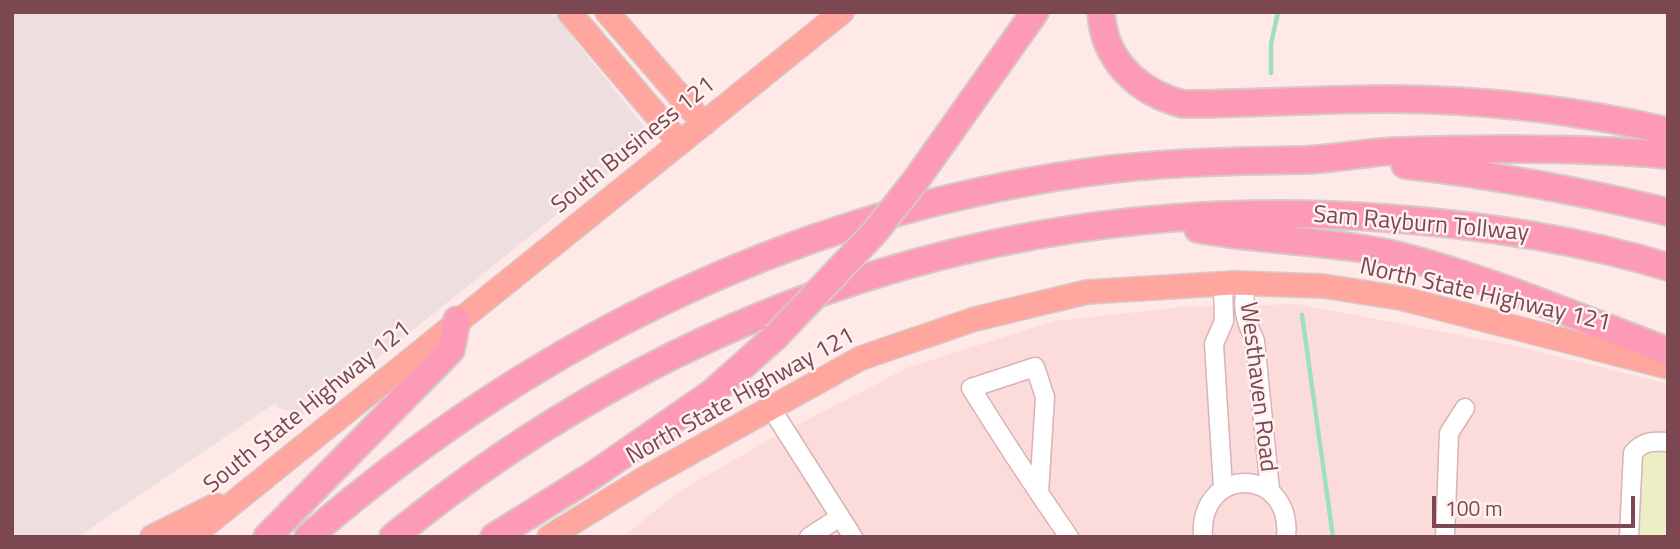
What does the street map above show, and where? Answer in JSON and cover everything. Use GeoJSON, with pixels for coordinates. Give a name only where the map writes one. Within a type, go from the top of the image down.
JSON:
{"type":"FeatureCollection","features":[{"type":"Feature","properties":{"kind":"highway"},"geometry":{"type":"LineString","coordinates":[[494,537],[595,474],[712,393],[776,336],[874,233],[916,180],[1035,12]]}},
{"type":"Feature","properties":{"kind":"highway"},"geometry":{"type":"LineString","coordinates":[[1101,12],[1107,43],[1127,74],[1158,97],[1183,104],[1389,99],[1460,102],[1590,116],[1668,131]]}},
{"type":"Feature","properties":{"kind":"highway"},"geometry":{"type":"LineString","coordinates":[[308,537],[406,455],[529,372],[658,302],[800,242],[868,221],[1026,183],[1112,169],[1184,163],[1305,160],[1395,151],[1608,150],[1668,155]]}},
{"type":"Feature","properties":{"kind":"highway"},"geometry":{"type":"LineString","coordinates":[[1305,160],[1487,174],[1589,193],[1668,212]]}},
{"type":"Feature","properties":{"kind":"highway","name":"Sam Rayburn Tollway"},"geometry":{"type":"LineString","coordinates":[[393,537],[519,442],[584,401],[715,334],[783,305],[923,260],[1067,230],[1170,217],[1276,213],[1446,222],[1545,237],[1668,267]]}},
{"type":"Feature","properties":{"kind":"highway"},"geometry":{"type":"LineString","coordinates":[[1170,217],[1199,229],[1341,244],[1406,258],[1471,277],[1668,351]]}},
{"type":"Feature","properties":{"kind":"highway"},"geometry":{"type":"LineString","coordinates":[[267,537],[451,350],[457,320]]}},
{"type":"Feature","properties":{"kind":"main road"},"geometry":{"type":"LineString","coordinates":[[569,12],[680,143]]}},
{"type":"Feature","properties":{"kind":"main road"},"geometry":{"type":"LineString","coordinates":[[607,12],[704,124]]}},
{"type":"Feature","properties":{"kind":"main road","name":"South Business 121"},"geometry":{"type":"LineString","coordinates":[[457,320],[842,12]]}},
{"type":"Feature","properties":{"kind":"main road","name":"North State Highway 121"},"geometry":{"type":"LineString","coordinates":[[549,537],[861,358],[975,319],[1087,292],[1247,283],[1323,286],[1400,298],[1668,367]]}},
{"type":"Feature","properties":{"kind":"main road","name":"South State Highway 121"},"geometry":{"type":"LineString","coordinates":[[191,537],[457,320]]}},
{"type":"Feature","properties":{"kind":"main road"},"geometry":{"type":"LineString","coordinates":[[152,537],[248,490]]}},
{"type":"Feature","properties":{"kind":"main road"},"geometry":{"type":"LineString","coordinates":[[568,537],[594,509]]}},
{"type":"Feature","properties":{"kind":"street","name":"Westhaven Road"},"geometry":{"type":"LineString","coordinates":[[1247,283],[1242,301],[1245,320],[1255,341],[1270,490]]}},
{"type":"Feature","properties":{"kind":"street","name":"Westhaven Road"},"geometry":{"type":"LineString","coordinates":[[1223,284],[1224,321],[1214,344],[1223,488]]}},
{"type":"Feature","properties":{"kind":"street"},"geometry":{"type":"LineString","coordinates":[[1039,493],[1045,397],[1035,367],[971,388],[1039,493],[1069,537]]}},
{"type":"Feature","properties":{"kind":"street"},"geometry":{"type":"LineString","coordinates":[[771,408],[853,537]]}},
{"type":"Feature","properties":{"kind":"street"},"geometry":{"type":"LineString","coordinates":[[1446,537],[1449,433],[1465,408]]}},
{"type":"Feature","properties":{"kind":"street"},"geometry":{"type":"LineString","coordinates":[[1629,537],[1633,453],[1640,444],[1668,442]]}},
{"type":"Feature","properties":{"kind":"street","name":"Westhaven Road"},"geometry":{"type":"LineString","coordinates":[[1203,537],[1202,519],[1209,501],[1223,488],[1238,483],[1255,484],[1270,490],[1282,504],[1288,521],[1286,537]]}},
{"type":"Feature","properties":{"kind":"street"},"geometry":{"type":"LineString","coordinates":[[809,537],[840,517]]}},
{"type":"Feature","properties":{"kind":"shaded area"},"geometry":{"type":"Polygon","coordinates":[[[12,12],[552,12],[647,130],[646,143],[307,415],[279,408],[275,403],[78,537],[12,537],[12,12]]]}},
{"type":"Feature","properties":{"kind":"shaded area"},"geometry":{"type":"Polygon","coordinates":[[[1297,304],[1511,345],[1668,384],[1668,537],[623,537],[678,492],[774,437],[909,367],[1054,321],[1183,307],[1297,304]]]}},
{"type":"Feature","properties":{"kind":"green space"},"geometry":{"type":"Polygon","coordinates":[[[1663,448],[1668,452],[1668,537],[1633,537],[1641,452],[1663,448]]]}},
{"type":"Feature","properties":{"kind":"waterway"},"geometry":{"type":"LineString","coordinates":[[1271,73],[1271,44],[1278,12]]}},
{"type":"Feature","properties":{"kind":"waterway"},"geometry":{"type":"LineString","coordinates":[[1302,315],[1333,537]]}}]}
